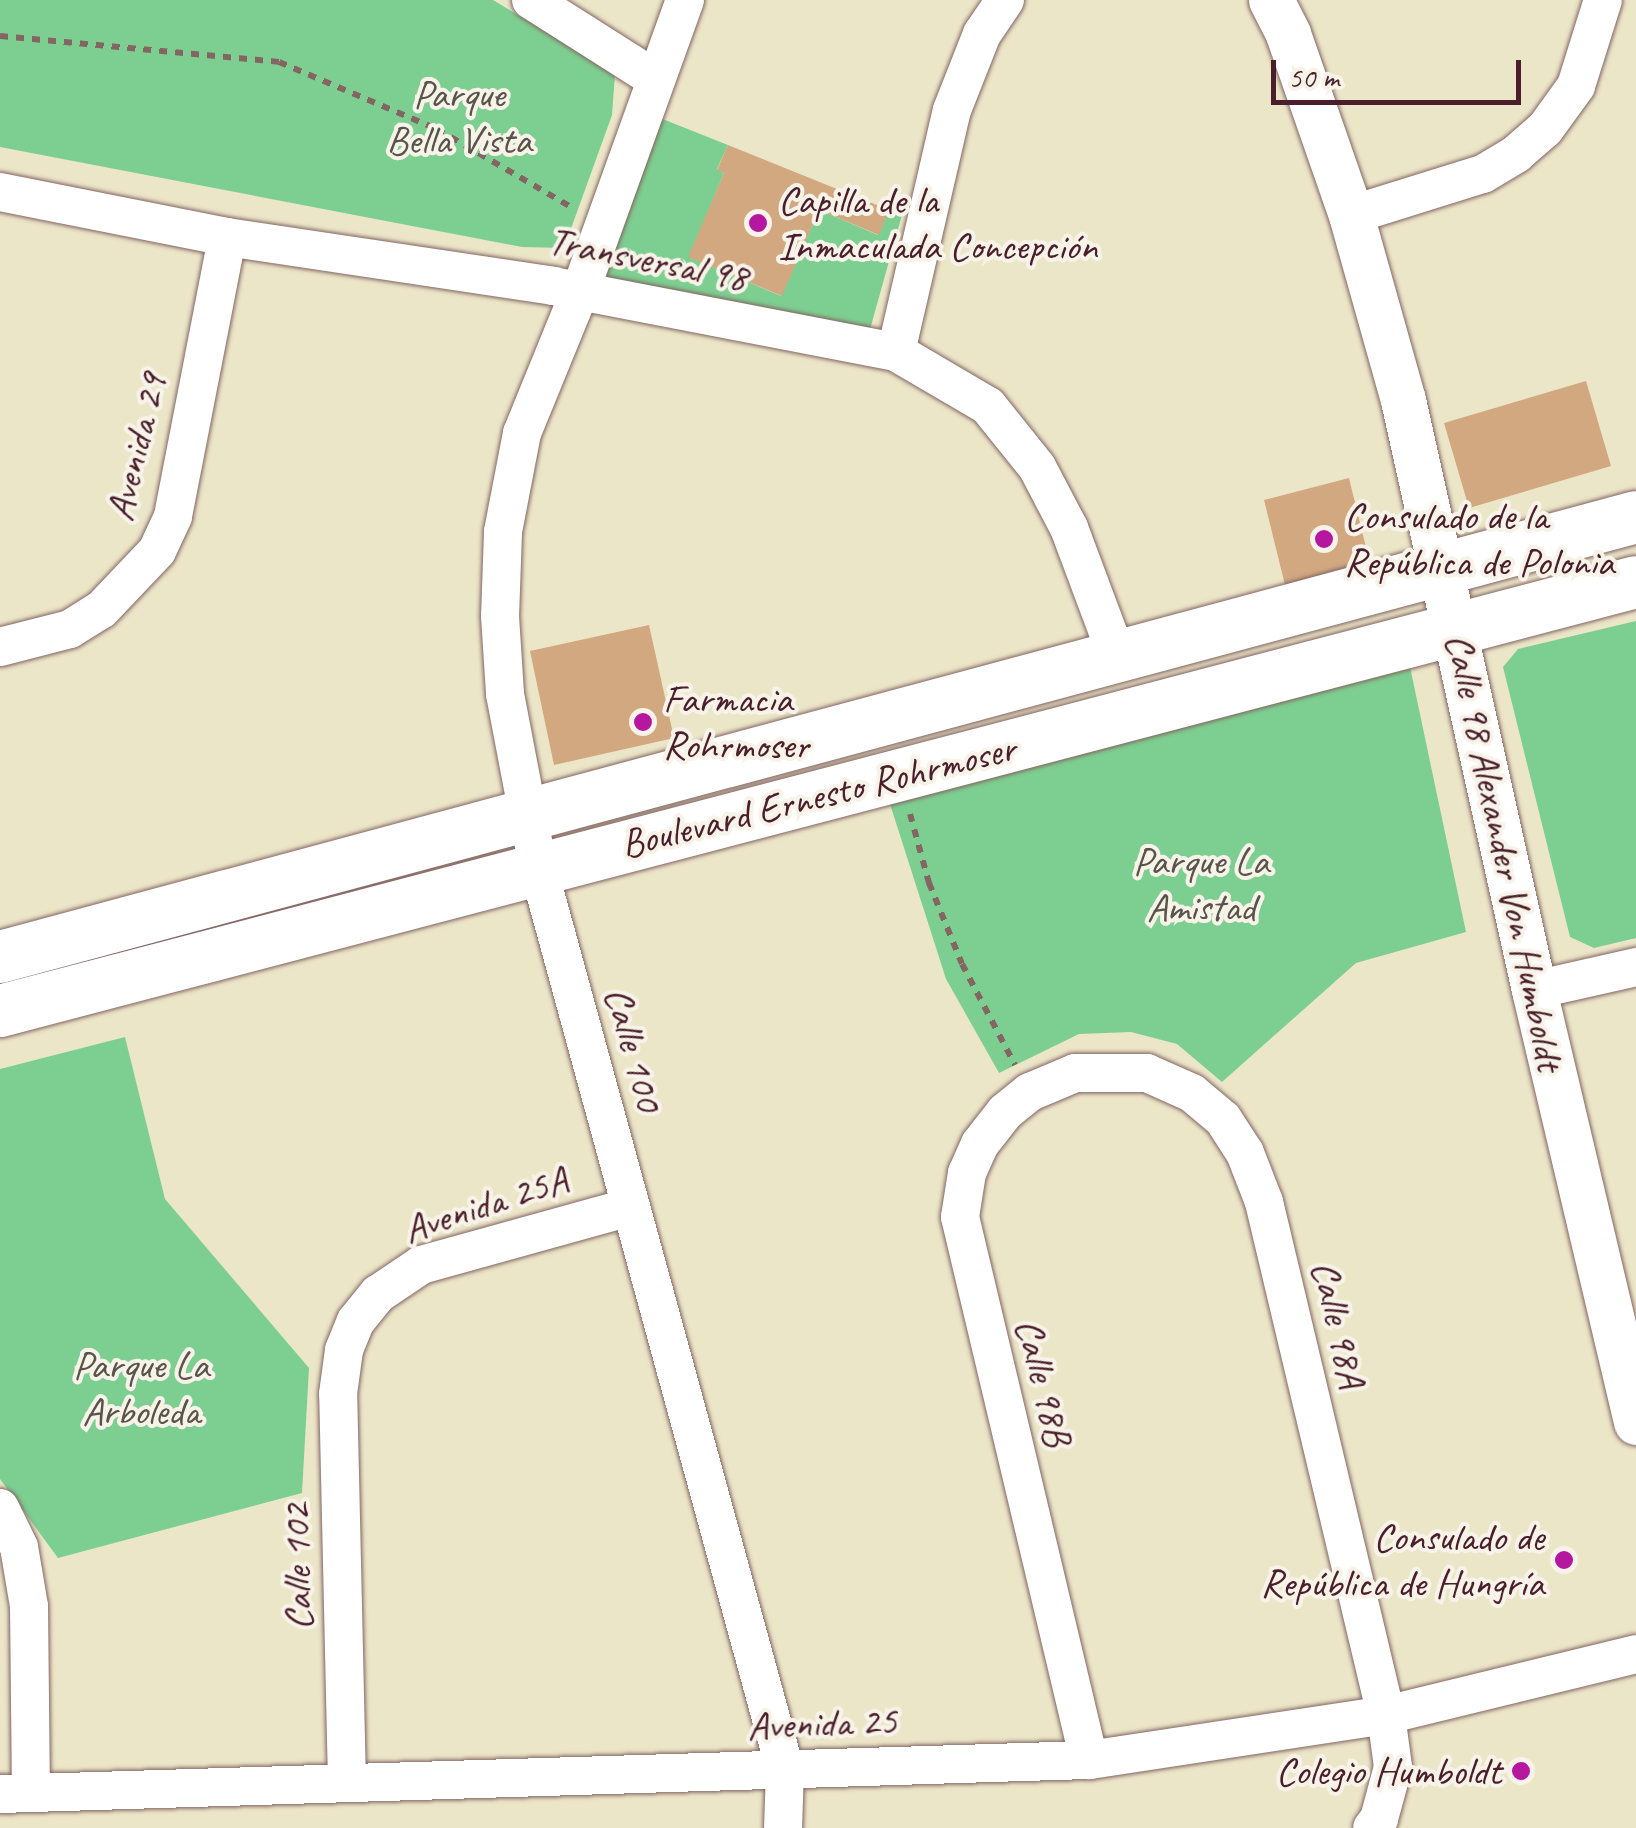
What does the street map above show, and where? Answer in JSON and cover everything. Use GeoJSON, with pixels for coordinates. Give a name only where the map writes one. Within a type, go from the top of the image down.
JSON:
{"type":"FeatureCollection","features":[{"type":"Feature","properties":{"kind":"main road","name":"Boulevard Ernesto Rohrmoser"},"geometry":{"type":"LineString","coordinates":[[0,956],[1116,654],[1636,518]]}},
{"type":"Feature","properties":{"kind":"main road","name":"Boulevard Ernesto Rohrmoser"},"geometry":{"type":"LineString","coordinates":[[0,1011],[1636,582]]}},
{"type":"Feature","properties":{"kind":"street"},"geometry":{"type":"LineString","coordinates":[[531,0],[654,78]]}},
{"type":"Feature","properties":{"kind":"street","name":"Calle 100"},"geometry":{"type":"LineString","coordinates":[[685,0],[580,291],[522,433],[503,532],[500,616],[505,694],[538,868],[785,1769],[783,1828]]}},
{"type":"Feature","properties":{"kind":"street"},"geometry":{"type":"LineString","coordinates":[[896,352],[952,110],[982,34],[1005,0]]}},
{"type":"Feature","properties":{"kind":"street","name":"Calle 98 Alexander Von Humboldt"},"geometry":{"type":"LineString","coordinates":[[1271,0],[1288,34],[1351,214],[1404,400],[1534,990],[1624,1314],[1636,1422]]}},
{"type":"Feature","properties":{"kind":"street"},"geometry":{"type":"LineString","coordinates":[[1351,214],[1483,174],[1516,154],[1545,128],[1576,86],[1604,0]]}},
{"type":"Feature","properties":{"kind":"street","name":"Transversal 98"},"geometry":{"type":"LineString","coordinates":[[0,192],[227,237],[580,291],[896,352],[988,406],[1037,467],[1069,528],[1116,654]]}},
{"type":"Feature","properties":{"kind":"street","name":"Avenida 29"},"geometry":{"type":"LineString","coordinates":[[0,648],[70,629],[128,586],[157,551],[173,516],[227,237]]}},
{"type":"Feature","properties":{"kind":"street"},"geometry":{"type":"LineString","coordinates":[[1534,990],[1636,967]]}},
{"type":"Feature","properties":{"kind":"street","name":"Calle 98B"},"geometry":{"type":"LineString","coordinates":[[1075,1073],[1030,1092],[1005,1112],[980,1144],[968,1174],[960,1218],[1089,1760]]}},
{"type":"Feature","properties":{"kind":"street","name":"Calle 98A"},"geometry":{"type":"LineString","coordinates":[[1075,1073],[1147,1073],[1192,1093],[1223,1119],[1245,1153],[1264,1202],[1386,1715],[1393,1767],[1379,1819],[1372,1828]]}},
{"type":"Feature","properties":{"kind":"street","name":"Avenida 25A"},"geometry":{"type":"LineString","coordinates":[[344,1350],[356,1321],[378,1294],[421,1265],[630,1206]]}},
{"type":"Feature","properties":{"kind":"street","name":"Calle 102"},"geometry":{"type":"LineString","coordinates":[[344,1350],[338,1394],[347,1782]]}},
{"type":"Feature","properties":{"kind":"street"},"geometry":{"type":"LineString","coordinates":[[0,1508],[19,1546],[29,1606],[15,1793]]}},
{"type":"Feature","properties":{"kind":"street","name":"Avenida 25"},"geometry":{"type":"LineString","coordinates":[[15,1793],[1089,1760],[1386,1715],[1636,1654]]}},
{"type":"Feature","properties":{"kind":"path"},"geometry":{"type":"LineString","coordinates":[[0,36],[279,62],[437,129],[578,210]]}},
{"type":"Feature","properties":{"kind":"path"},"geometry":{"type":"LineString","coordinates":[[899,776],[930,883],[962,964],[1030,1092]]}},
{"type":"Feature","properties":{"kind":"green space","name":"Parque Bella Vista"},"geometry":{"type":"Polygon","coordinates":[[[0,0],[493,0],[615,74],[612,115],[564,248],[522,247],[0,147],[0,0]]]}},
{"type":"Feature","properties":{"kind":"green space"},"geometry":{"type":"Polygon","coordinates":[[[660,118],[728,145],[717,169],[724,173],[689,257],[781,296],[819,210],[878,235],[889,210],[902,215],[867,340],[595,282],[660,118]]]}},
{"type":"Feature","properties":{"kind":"green space"},"geometry":{"type":"Polygon","coordinates":[[[1636,621],[1636,938],[1594,948],[1570,937],[1503,667],[1518,649],[1636,621]]]}},
{"type":"Feature","properties":{"kind":"green space","name":"Parque La Amistad"},"geometry":{"type":"Polygon","coordinates":[[[1409,662],[1466,932],[1356,963],[1222,1082],[1177,1044],[1131,1032],[1079,1034],[999,1073],[946,979],[889,801],[1409,662]]]}},
{"type":"Feature","properties":{"kind":"green space","name":"Parque La Arboleda"},"geometry":{"type":"Polygon","coordinates":[[[125,1037],[165,1199],[309,1368],[302,1493],[58,1558],[0,1479],[0,1069],[125,1037]]]}},
{"type":"Feature","properties":{"kind":"building","name":"Capilla de la Inmaculada Concepción"},"geometry":{"type":"Polygon","coordinates":[[[728,145],[889,210],[879,235],[819,210],[782,296],[688,257],[724,173],[717,170],[728,145]]]}},
{"type":"Feature","properties":{"kind":"building"},"geometry":{"type":"Polygon","coordinates":[[[1586,381],[1611,466],[1469,508],[1444,423],[1586,381]]]}},
{"type":"Feature","properties":{"kind":"building"},"geometry":{"type":"Polygon","coordinates":[[[1349,478],[1372,572],[1287,593],[1264,500],[1349,478]]]}},
{"type":"Feature","properties":{"kind":"building"},"geometry":{"type":"Polygon","coordinates":[[[649,625],[674,738],[554,765],[530,651],[649,625]]]}},
{"type":"Feature","properties":{"kind":"place","name":"Capilla de la Inmaculada Concepción"},"geometry":{"type":"Point","coordinates":[758,223]}},
{"type":"Feature","properties":{"kind":"place","name":"Consulado de la República de Polonia"},"geometry":{"type":"Point","coordinates":[1324,539]}},
{"type":"Feature","properties":{"kind":"place","name":"Farmacia Rohrmoser"},"geometry":{"type":"Point","coordinates":[643,722]}},
{"type":"Feature","properties":{"kind":"place","name":"Consulado de República de Hungría"},"geometry":{"type":"Point","coordinates":[1564,1560]}},
{"type":"Feature","properties":{"kind":"place","name":"Colegio Humboldt"},"geometry":{"type":"Point","coordinates":[1521,1771]}}]}
